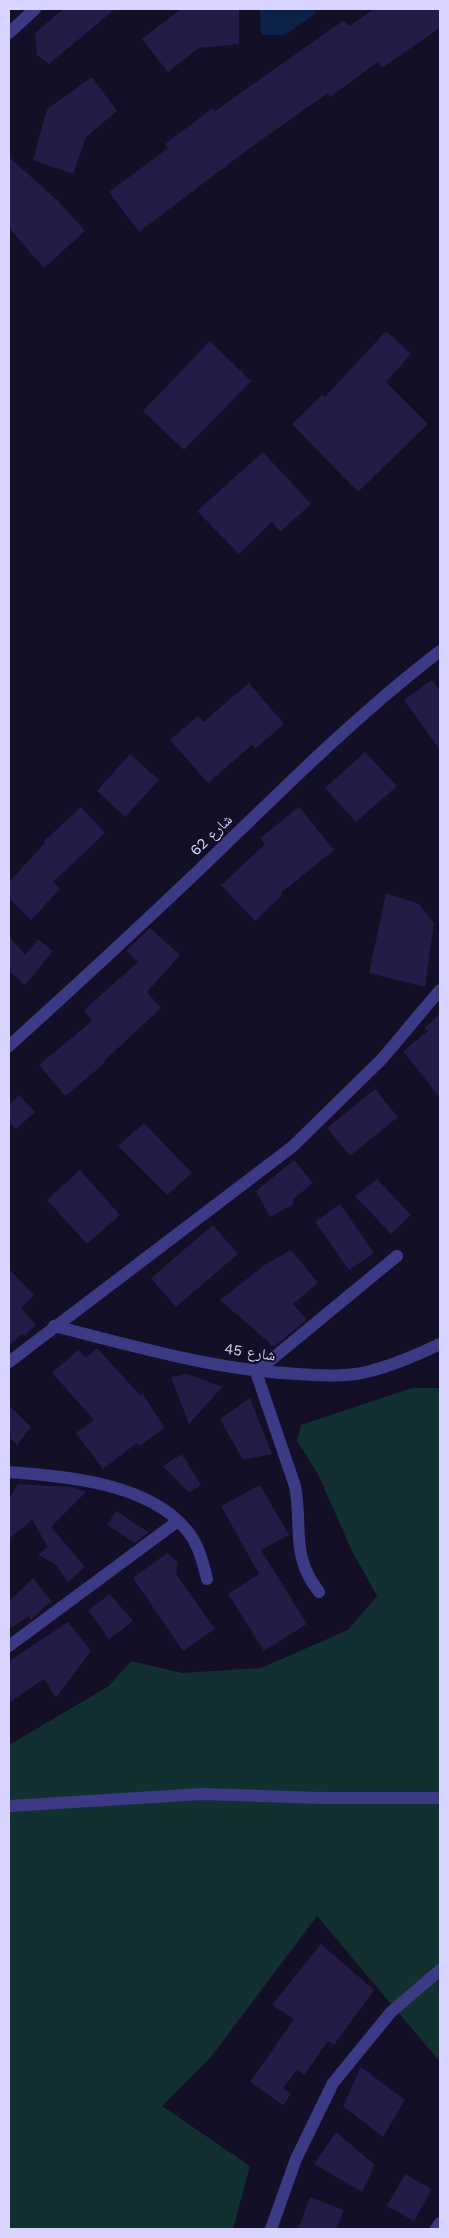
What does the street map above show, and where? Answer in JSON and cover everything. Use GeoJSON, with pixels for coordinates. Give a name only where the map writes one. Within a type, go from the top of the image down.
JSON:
{"type":"FeatureCollection","features":[{"type":"Feature","properties":{"kind":"street"},"geometry":{"type":"LineString","coordinates":[[9,33],[35,9]]}},
{"type":"Feature","properties":{"kind":"street","name":"شارع 62"},"geometry":{"type":"LineString","coordinates":[[9,1046],[79,983],[292,778],[413,672],[440,651]]}},
{"type":"Feature","properties":{"kind":"street"},"geometry":{"type":"LineString","coordinates":[[9,1362],[292,1147],[382,1059],[440,990]]}},
{"type":"Feature","properties":{"kind":"street"},"geometry":{"type":"LineString","coordinates":[[319,1592],[303,1568],[299,1550],[298,1503],[295,1486],[256,1372],[397,1256]]}},
{"type":"Feature","properties":{"kind":"street","name":"شارع 45"},"geometry":{"type":"LineString","coordinates":[[54,1326],[166,1354],[256,1372],[332,1375],[362,1373],[408,1360],[440,1344]]}},
{"type":"Feature","properties":{"kind":"street"},"geometry":{"type":"LineString","coordinates":[[9,1472],[54,1476],[124,1490],[160,1508],[178,1521],[196,1545],[207,1579]]}},
{"type":"Feature","properties":{"kind":"street"},"geometry":{"type":"LineString","coordinates":[[9,1646],[178,1521]]}},
{"type":"Feature","properties":{"kind":"street"},"geometry":{"type":"LineString","coordinates":[[9,1806],[202,1794],[322,1798],[440,1798]]}},
{"type":"Feature","properties":{"kind":"street"},"geometry":{"type":"LineString","coordinates":[[271,2229],[296,2159],[333,2083],[391,2012],[440,1970]]}},
{"type":"Feature","properties":{"kind":"street"},"geometry":{"type":"LineString","coordinates":[[436,2229],[440,2223]]}},
{"type":"Feature","properties":{"kind":"green space"},"geometry":{"type":"Polygon","coordinates":[[[412,1388],[440,1388],[440,2062],[317,1916],[211,2057],[162,2106],[250,2166],[233,2229],[9,2229],[9,1745],[109,1686],[131,1661],[182,1673],[261,1668],[348,1630],[377,1596],[352,1551],[318,1474],[297,1441],[301,1425],[412,1388]]]}},
{"type":"Feature","properties":{"kind":"water"},"geometry":{"type":"Polygon","coordinates":[[[314,9],[315,14],[285,35],[261,35],[260,10],[314,9]]]}},
{"type":"Feature","properties":{"kind":"building"},"geometry":{"type":"Polygon","coordinates":[[[63,9],[115,9],[49,64],[37,55],[35,33],[63,9]]]}},
{"type":"Feature","properties":{"kind":"building"},"geometry":{"type":"Polygon","coordinates":[[[181,9],[239,9],[239,44],[199,48],[168,72],[142,39],[181,9]]]}},
{"type":"Feature","properties":{"kind":"building"},"geometry":{"type":"Polygon","coordinates":[[[374,9],[440,9],[440,28],[382,68],[378,62],[330,97],[328,93],[254,145],[139,232],[109,192],[168,148],[165,144],[213,108],[215,111],[344,20],[349,26],[374,9]]]}},
{"type":"Feature","properties":{"kind":"building"},"geometry":{"type":"Polygon","coordinates":[[[92,77],[117,111],[86,137],[73,174],[33,160],[47,109],[92,77]]]}},
{"type":"Feature","properties":{"kind":"building"},"geometry":{"type":"Polygon","coordinates":[[[9,157],[58,201],[85,231],[44,268],[9,228],[9,157]]]}},
{"type":"Feature","properties":{"kind":"building"},"geometry":{"type":"Polygon","coordinates":[[[386,331],[411,354],[386,382],[428,424],[358,492],[292,424],[322,395],[325,397],[386,331]]]}},
{"type":"Feature","properties":{"kind":"building"},"geometry":{"type":"Polygon","coordinates":[[[210,341],[251,381],[184,450],[143,411],[210,341]]]}},
{"type":"Feature","properties":{"kind":"building"},"geometry":{"type":"Polygon","coordinates":[[[263,452],[311,504],[280,532],[272,522],[239,554],[197,511],[263,452]]]}},
{"type":"Feature","properties":{"kind":"building"},"geometry":{"type":"Polygon","coordinates":[[[432,680],[440,690],[440,750],[404,700],[432,680]]]}},
{"type":"Feature","properties":{"kind":"building"},"geometry":{"type":"Polygon","coordinates":[[[249,683],[284,724],[255,749],[252,745],[208,783],[170,740],[198,716],[203,722],[249,683]]]}},
{"type":"Feature","properties":{"kind":"building"},"geometry":{"type":"Polygon","coordinates":[[[365,752],[397,786],[356,822],[325,788],[365,752]]]}},
{"type":"Feature","properties":{"kind":"building"},"geometry":{"type":"Polygon","coordinates":[[[130,754],[159,780],[125,817],[97,791],[130,754]]]}},
{"type":"Feature","properties":{"kind":"building"},"geometry":{"type":"Polygon","coordinates":[[[81,807],[105,833],[53,882],[60,889],[31,920],[9,898],[9,882],[45,843],[44,841],[81,807]]]}},
{"type":"Feature","properties":{"kind":"building"},"geometry":{"type":"Polygon","coordinates":[[[299,807],[334,850],[281,893],[282,895],[255,921],[221,885],[265,844],[260,838],[299,807]]]}},
{"type":"Feature","properties":{"kind":"building"},"geometry":{"type":"Polygon","coordinates":[[[386,893],[419,904],[434,923],[425,987],[369,973],[386,893]]]}},
{"type":"Feature","properties":{"kind":"building"},"geometry":{"type":"Polygon","coordinates":[[[150,928],[180,955],[147,992],[161,1008],[104,1061],[105,1063],[65,1096],[39,1065],[92,1021],[84,1010],[138,962],[126,951],[150,928]]]}},
{"type":"Feature","properties":{"kind":"building"},"geometry":{"type":"Polygon","coordinates":[[[9,936],[25,955],[38,939],[53,951],[25,985],[9,971],[9,936]]]}},
{"type":"Feature","properties":{"kind":"building"},"geometry":{"type":"Polygon","coordinates":[[[440,1013],[440,1098],[403,1051],[428,1031],[425,1028],[440,1013]]]}},
{"type":"Feature","properties":{"kind":"building"},"geometry":{"type":"Polygon","coordinates":[[[375,1089],[398,1117],[350,1156],[327,1128],[375,1089]]]}},
{"type":"Feature","properties":{"kind":"building"},"geometry":{"type":"Polygon","coordinates":[[[19,1095],[35,1112],[16,1129],[9,1122],[9,1105],[19,1095]]]}},
{"type":"Feature","properties":{"kind":"building"},"geometry":{"type":"Polygon","coordinates":[[[144,1123],[192,1173],[167,1195],[118,1146],[144,1123]]]}},
{"type":"Feature","properties":{"kind":"building"},"geometry":{"type":"Polygon","coordinates":[[[294,1160],[313,1183],[292,1200],[294,1204],[270,1217],[256,1191],[294,1160]]]}},
{"type":"Feature","properties":{"kind":"building"},"geometry":{"type":"Polygon","coordinates":[[[80,1170],[120,1215],[87,1244],[47,1200],[80,1170]]]}},
{"type":"Feature","properties":{"kind":"building"},"geometry":{"type":"Polygon","coordinates":[[[377,1179],[411,1215],[391,1234],[355,1196],[377,1179]]]}},
{"type":"Feature","properties":{"kind":"building"},"geometry":{"type":"Polygon","coordinates":[[[340,1204],[374,1253],[349,1270],[315,1222],[340,1204]]]}},
{"type":"Feature","properties":{"kind":"building"},"geometry":{"type":"Polygon","coordinates":[[[213,1225],[238,1254],[176,1307],[151,1278],[213,1225]]]}},
{"type":"Feature","properties":{"kind":"building"},"geometry":{"type":"Polygon","coordinates":[[[291,1250],[318,1283],[293,1304],[307,1320],[274,1347],[220,1300],[266,1264],[291,1250]]]}},
{"type":"Feature","properties":{"kind":"building"},"geometry":{"type":"Polygon","coordinates":[[[9,1269],[34,1295],[21,1308],[36,1325],[9,1346],[9,1269]]]}},
{"type":"Feature","properties":{"kind":"building"},"geometry":{"type":"Polygon","coordinates":[[[97,1348],[140,1395],[142,1393],[165,1428],[139,1446],[137,1443],[103,1469],[76,1433],[94,1420],[52,1373],[78,1350],[86,1358],[97,1348]]]}},
{"type":"Feature","properties":{"kind":"building"},"geometry":{"type":"Polygon","coordinates":[[[187,1374],[222,1387],[189,1424],[171,1377],[187,1374]]]}},
{"type":"Feature","properties":{"kind":"building"},"geometry":{"type":"Polygon","coordinates":[[[250,1398],[272,1454],[243,1460],[220,1419],[250,1398]]]}},
{"type":"Feature","properties":{"kind":"building"},"geometry":{"type":"Polygon","coordinates":[[[9,1405],[31,1427],[17,1445],[9,1437],[9,1405]]]}},
{"type":"Feature","properties":{"kind":"building"},"geometry":{"type":"Polygon","coordinates":[[[182,1454],[201,1485],[189,1493],[163,1466],[182,1454]]]}},
{"type":"Feature","properties":{"kind":"building"},"geometry":{"type":"Polygon","coordinates":[[[18,1484],[71,1487],[86,1492],[51,1527],[85,1567],[68,1582],[55,1564],[38,1555],[48,1547],[32,1520],[9,1539],[9,1499],[18,1484]]]}},
{"type":"Feature","properties":{"kind":"building"},"geometry":{"type":"Polygon","coordinates":[[[260,1485],[289,1535],[261,1550],[307,1624],[264,1651],[228,1594],[259,1574],[221,1506],[260,1485]]]}},
{"type":"Feature","properties":{"kind":"building"},"geometry":{"type":"Polygon","coordinates":[[[116,1511],[148,1532],[135,1543],[107,1525],[116,1511]]]}},
{"type":"Feature","properties":{"kind":"building"},"geometry":{"type":"Polygon","coordinates":[[[167,1553],[178,1562],[176,1574],[215,1629],[183,1651],[133,1578],[167,1553]]]}},
{"type":"Feature","properties":{"kind":"building"},"geometry":{"type":"Polygon","coordinates":[[[33,1578],[51,1601],[31,1620],[29,1616],[9,1629],[9,1601],[33,1578]]]}},
{"type":"Feature","properties":{"kind":"building"},"geometry":{"type":"Polygon","coordinates":[[[110,1594],[133,1621],[109,1639],[88,1610],[110,1594]]]}},
{"type":"Feature","properties":{"kind":"building"},"geometry":{"type":"Polygon","coordinates":[[[68,1622],[91,1651],[56,1698],[44,1679],[9,1703],[9,1661],[68,1622]]]}},
{"type":"Feature","properties":{"kind":"building"},"geometry":{"type":"Polygon","coordinates":[[[321,1944],[374,1990],[334,2045],[328,2041],[304,2075],[297,2070],[283,2088],[291,2094],[283,2105],[250,2082],[294,2019],[272,2005],[321,1944]]]}},
{"type":"Feature","properties":{"kind":"building"},"geometry":{"type":"Polygon","coordinates":[[[361,2067],[405,2100],[383,2137],[343,2106],[361,2067]]]}},
{"type":"Feature","properties":{"kind":"building"},"geometry":{"type":"Polygon","coordinates":[[[336,2132],[375,2165],[362,2192],[314,2164],[336,2132]]]}},
{"type":"Feature","properties":{"kind":"building"},"geometry":{"type":"Polygon","coordinates":[[[405,2174],[432,2189],[414,2221],[387,2206],[405,2174]]]}},
{"type":"Feature","properties":{"kind":"building"},"geometry":{"type":"Polygon","coordinates":[[[310,2197],[344,2210],[336,2229],[298,2229],[310,2197]]]}}]}
